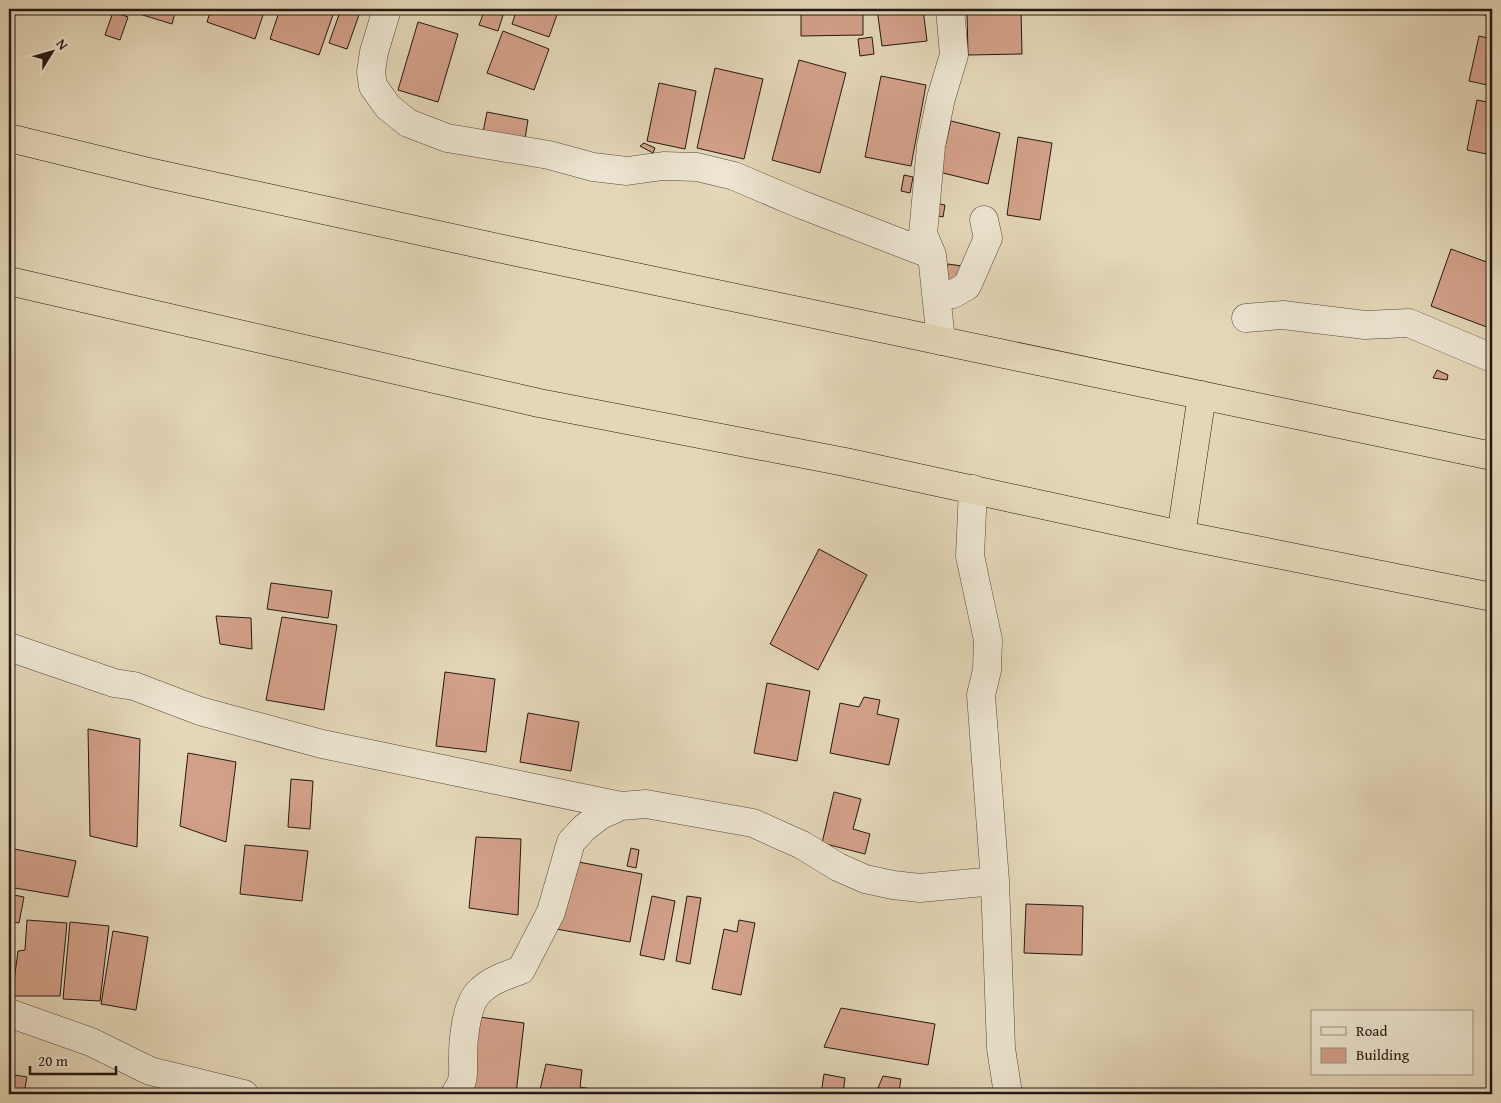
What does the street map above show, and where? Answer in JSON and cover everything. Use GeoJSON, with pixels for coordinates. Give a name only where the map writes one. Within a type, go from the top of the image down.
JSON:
{"type":"FeatureCollection","features":[{"type":"Feature","properties":{"kind":"highway"},"geometry":{"type":"LineString","coordinates":[[9,138],[162,175],[1492,456]]}},
{"type":"Feature","properties":{"kind":"highway"},"geometry":{"type":"LineString","coordinates":[[9,281],[539,403],[845,462],[1181,534],[1492,597]]}},
{"type":"Feature","properties":{"kind":"highway"},"geometry":{"type":"LineString","coordinates":[[1181,534],[1202,395]]}},
{"type":"Feature","properties":{"kind":"street"},"geometry":{"type":"LineString","coordinates":[[387,9],[374,52],[371,72],[373,86],[388,107],[408,123],[447,138],[549,155],[593,167],[627,171],[663,166],[697,167],[725,174],[932,255]]}},
{"type":"Feature","properties":{"kind":"street"},"geometry":{"type":"LineString","coordinates":[[942,341],[932,255],[923,234],[932,146],[941,98],[954,55],[950,9]]}},
{"type":"Feature","properties":{"kind":"street"},"geometry":{"type":"LineString","coordinates":[[937,296],[953,294],[968,286],[988,238],[984,220]]}},
{"type":"Feature","properties":{"kind":"street"},"geometry":{"type":"LineString","coordinates":[[1246,318],[1283,315],[1365,324],[1409,323],[1492,358]]}},
{"type":"Feature","properties":{"kind":"street"},"geometry":{"type":"LineString","coordinates":[[973,489],[970,556],[988,640],[986,670],[981,695],[995,881],[1001,1048],[1008,1094]]}},
{"type":"Feature","properties":{"kind":"street"},"geometry":{"type":"LineString","coordinates":[[9,647],[114,683],[134,686],[200,711],[322,744],[620,806],[646,804],[754,823],[802,845],[838,867],[865,878],[893,885],[920,888],[995,881]]}},
{"type":"Feature","properties":{"kind":"street"},"geometry":{"type":"LineString","coordinates":[[455,1094],[462,1083],[463,1042],[468,1012],[478,992],[500,978],[521,970],[551,912],[571,842],[584,828],[601,815],[620,806]]}},
{"type":"Feature","properties":{"kind":"street"},"geometry":{"type":"LineString","coordinates":[[9,1013],[91,1042],[150,1071],[244,1094]]}},
{"type":"Feature","properties":{"kind":"building"},"geometry":{"type":"Polygon","coordinates":[[[123,9],[176,9],[172,24],[123,9]]]}},
{"type":"Feature","properties":{"kind":"building"},"geometry":{"type":"Polygon","coordinates":[[[211,9],[265,9],[255,39],[207,22],[211,9]]]}},
{"type":"Feature","properties":{"kind":"building"},"geometry":{"type":"Polygon","coordinates":[[[280,9],[335,9],[319,55],[270,39],[280,9]]]}},
{"type":"Feature","properties":{"kind":"building"},"geometry":{"type":"Polygon","coordinates":[[[341,9],[361,9],[347,49],[329,43],[341,9]]]}},
{"type":"Feature","properties":{"kind":"building"},"geometry":{"type":"Polygon","coordinates":[[[485,9],[505,9],[498,31],[479,25],[485,9]]]}},
{"type":"Feature","properties":{"kind":"building"},"geometry":{"type":"Polygon","coordinates":[[[517,9],[559,9],[549,37],[512,24],[517,9]]]}},
{"type":"Feature","properties":{"kind":"building"},"geometry":{"type":"Polygon","coordinates":[[[801,9],[863,9],[863,35],[801,36],[801,9]]]}},
{"type":"Feature","properties":{"kind":"building"},"geometry":{"type":"Polygon","coordinates":[[[877,9],[923,9],[927,41],[882,46],[877,9]]]}},
{"type":"Feature","properties":{"kind":"building"},"geometry":{"type":"Polygon","coordinates":[[[967,9],[1021,9],[1022,54],[968,55],[967,9]]]}},
{"type":"Feature","properties":{"kind":"building"},"geometry":{"type":"Polygon","coordinates":[[[1487,9],[1492,9],[1492,19],[1485,16],[1487,9]]]}},
{"type":"Feature","properties":{"kind":"building"},"geometry":{"type":"Polygon","coordinates":[[[113,12],[128,17],[120,40],[105,35],[113,12]]]}},
{"type":"Feature","properties":{"kind":"building"},"geometry":{"type":"Polygon","coordinates":[[[418,22],[458,34],[438,102],[398,90],[418,22]]]}},
{"type":"Feature","properties":{"kind":"building"},"geometry":{"type":"Polygon","coordinates":[[[503,31],[549,49],[534,90],[487,73],[503,31]]]}},
{"type":"Feature","properties":{"kind":"building"},"geometry":{"type":"Polygon","coordinates":[[[1479,36],[1492,39],[1492,86],[1469,81],[1479,36]]]}},
{"type":"Feature","properties":{"kind":"building"},"geometry":{"type":"Polygon","coordinates":[[[872,37],[874,54],[860,56],[858,39],[872,37]]]}},
{"type":"Feature","properties":{"kind":"building"},"geometry":{"type":"Polygon","coordinates":[[[799,60],[846,73],[820,173],[772,160],[799,60]]]}},
{"type":"Feature","properties":{"kind":"building"},"geometry":{"type":"Polygon","coordinates":[[[715,68],[763,79],[744,159],[697,148],[715,68]]]}},
{"type":"Feature","properties":{"kind":"building"},"geometry":{"type":"Polygon","coordinates":[[[881,76],[926,85],[911,166],[865,157],[881,76]]]}},
{"type":"Feature","properties":{"kind":"building"},"geometry":{"type":"Polygon","coordinates":[[[659,83],[696,91],[685,149],[647,141],[659,83]]]}},
{"type":"Feature","properties":{"kind":"building"},"geometry":{"type":"Polygon","coordinates":[[[1477,100],[1492,103],[1492,155],[1467,150],[1477,100]]]}},
{"type":"Feature","properties":{"kind":"building"},"geometry":{"type":"Polygon","coordinates":[[[487,112],[528,120],[524,145],[482,137],[487,112]]]}},
{"type":"Feature","properties":{"kind":"building"},"geometry":{"type":"Polygon","coordinates":[[[951,121],[1000,133],[988,184],[939,172],[951,121]]]}},
{"type":"Feature","properties":{"kind":"building"},"geometry":{"type":"Polygon","coordinates":[[[1018,137],[1052,143],[1040,220],[1007,215],[1018,137]]]}},
{"type":"Feature","properties":{"kind":"building"},"geometry":{"type":"Polygon","coordinates":[[[644,143],[655,148],[653,153],[640,146],[644,143]]]}},
{"type":"Feature","properties":{"kind":"building"},"geometry":{"type":"Polygon","coordinates":[[[904,175],[913,177],[910,193],[901,191],[904,175]]]}},
{"type":"Feature","properties":{"kind":"building"},"geometry":{"type":"Polygon","coordinates":[[[935,203],[945,205],[943,217],[933,215],[935,203]]]}},
{"type":"Feature","properties":{"kind":"building"},"geometry":{"type":"Polygon","coordinates":[[[1451,249],[1492,264],[1492,329],[1431,306],[1451,249]]]}},
{"type":"Feature","properties":{"kind":"building"},"geometry":{"type":"Polygon","coordinates":[[[948,264],[962,266],[959,285],[945,282],[948,264]]]}},
{"type":"Feature","properties":{"kind":"building"},"geometry":{"type":"Polygon","coordinates":[[[1437,370],[1448,375],[1447,380],[1433,378],[1437,370]]]}},
{"type":"Feature","properties":{"kind":"building"},"geometry":{"type":"Polygon","coordinates":[[[819,549],[867,575],[818,670],[770,644],[819,549]]]}},
{"type":"Feature","properties":{"kind":"building"},"geometry":{"type":"Polygon","coordinates":[[[271,583],[332,591],[328,618],[267,609],[271,583]]]}},
{"type":"Feature","properties":{"kind":"building"},"geometry":{"type":"Polygon","coordinates":[[[216,616],[251,618],[252,649],[220,644],[216,616]]]}},
{"type":"Feature","properties":{"kind":"building"},"geometry":{"type":"Polygon","coordinates":[[[282,617],[337,625],[324,710],[266,700],[282,617]]]}},
{"type":"Feature","properties":{"kind":"building"},"geometry":{"type":"Polygon","coordinates":[[[445,672],[495,679],[486,752],[436,746],[445,672]]]}},
{"type":"Feature","properties":{"kind":"building"},"geometry":{"type":"Polygon","coordinates":[[[767,683],[810,691],[797,761],[754,753],[767,683]]]}},
{"type":"Feature","properties":{"kind":"building"},"geometry":{"type":"Polygon","coordinates":[[[864,697],[880,700],[877,714],[899,719],[889,765],[830,753],[840,703],[859,707],[864,697]]]}},
{"type":"Feature","properties":{"kind":"building"},"geometry":{"type":"Polygon","coordinates":[[[528,713],[579,722],[571,771],[520,762],[528,713]]]}},
{"type":"Feature","properties":{"kind":"building"},"geometry":{"type":"Polygon","coordinates":[[[88,729],[140,739],[137,847],[90,836],[88,729]]]}},
{"type":"Feature","properties":{"kind":"building"},"geometry":{"type":"Polygon","coordinates":[[[188,753],[236,762],[226,842],[180,826],[188,753]]]}},
{"type":"Feature","properties":{"kind":"building"},"geometry":{"type":"Polygon","coordinates":[[[291,779],[313,781],[310,829],[288,827],[291,779]]]}},
{"type":"Feature","properties":{"kind":"building"},"geometry":{"type":"Polygon","coordinates":[[[834,792],[861,799],[853,829],[870,834],[865,854],[822,843],[834,792]]]}},
{"type":"Feature","properties":{"kind":"building"},"geometry":{"type":"Polygon","coordinates":[[[476,837],[521,839],[518,915],[469,908],[476,837]]]}},
{"type":"Feature","properties":{"kind":"building"},"geometry":{"type":"Polygon","coordinates":[[[245,845],[308,851],[302,901],[240,894],[245,845]]]}},
{"type":"Feature","properties":{"kind":"building"},"geometry":{"type":"Polygon","coordinates":[[[9,848],[76,861],[68,897],[9,887],[9,848]]]}},
{"type":"Feature","properties":{"kind":"building"},"geometry":{"type":"Polygon","coordinates":[[[631,848],[639,850],[636,868],[627,866],[631,848]]]}},
{"type":"Feature","properties":{"kind":"building"},"geometry":{"type":"Polygon","coordinates":[[[568,860],[642,874],[630,942],[556,929],[568,860]]]}},
{"type":"Feature","properties":{"kind":"building"},"geometry":{"type":"Polygon","coordinates":[[[9,894],[24,897],[19,923],[9,921],[9,894]]]}},
{"type":"Feature","properties":{"kind":"building"},"geometry":{"type":"Polygon","coordinates":[[[652,896],[675,901],[664,960],[640,955],[652,896]]]}},
{"type":"Feature","properties":{"kind":"building"},"geometry":{"type":"Polygon","coordinates":[[[687,896],[701,898],[690,964],[676,961],[687,896]]]}},
{"type":"Feature","properties":{"kind":"building"},"geometry":{"type":"Polygon","coordinates":[[[1026,904],[1083,906],[1082,955],[1024,953],[1026,904]]]}},
{"type":"Feature","properties":{"kind":"building"},"geometry":{"type":"Polygon","coordinates":[[[27,920],[67,923],[60,996],[12,996],[18,951],[25,950],[27,920]]]}},
{"type":"Feature","properties":{"kind":"building"},"geometry":{"type":"Polygon","coordinates":[[[739,920],[755,923],[741,995],[712,989],[724,929],[737,932],[739,920]]]}},
{"type":"Feature","properties":{"kind":"building"},"geometry":{"type":"Polygon","coordinates":[[[70,922],[109,926],[100,1001],[63,999],[70,922]]]}},
{"type":"Feature","properties":{"kind":"building"},"geometry":{"type":"Polygon","coordinates":[[[113,931],[148,937],[136,1010],[101,1004],[113,931]]]}},
{"type":"Feature","properties":{"kind":"building"},"geometry":{"type":"Polygon","coordinates":[[[841,1008],[935,1024],[928,1065],[824,1047],[841,1008]]]}},
{"type":"Feature","properties":{"kind":"building"},"geometry":{"type":"Polygon","coordinates":[[[479,1017],[524,1023],[516,1094],[470,1094],[479,1017]]]}},
{"type":"Feature","properties":{"kind":"building"},"geometry":{"type":"Polygon","coordinates":[[[546,1064],[582,1070],[580,1087],[592,1089],[590,1094],[539,1094],[546,1064]]]}},
{"type":"Feature","properties":{"kind":"building"},"geometry":{"type":"Polygon","coordinates":[[[9,1074],[27,1077],[24,1094],[9,1094],[9,1074]]]}},
{"type":"Feature","properties":{"kind":"building"},"geometry":{"type":"Polygon","coordinates":[[[824,1074],[845,1078],[843,1094],[821,1094],[824,1074]]]}},
{"type":"Feature","properties":{"kind":"building"},"geometry":{"type":"Polygon","coordinates":[[[883,1076],[901,1079],[899,1091],[878,1088],[883,1076]]]}}]}
